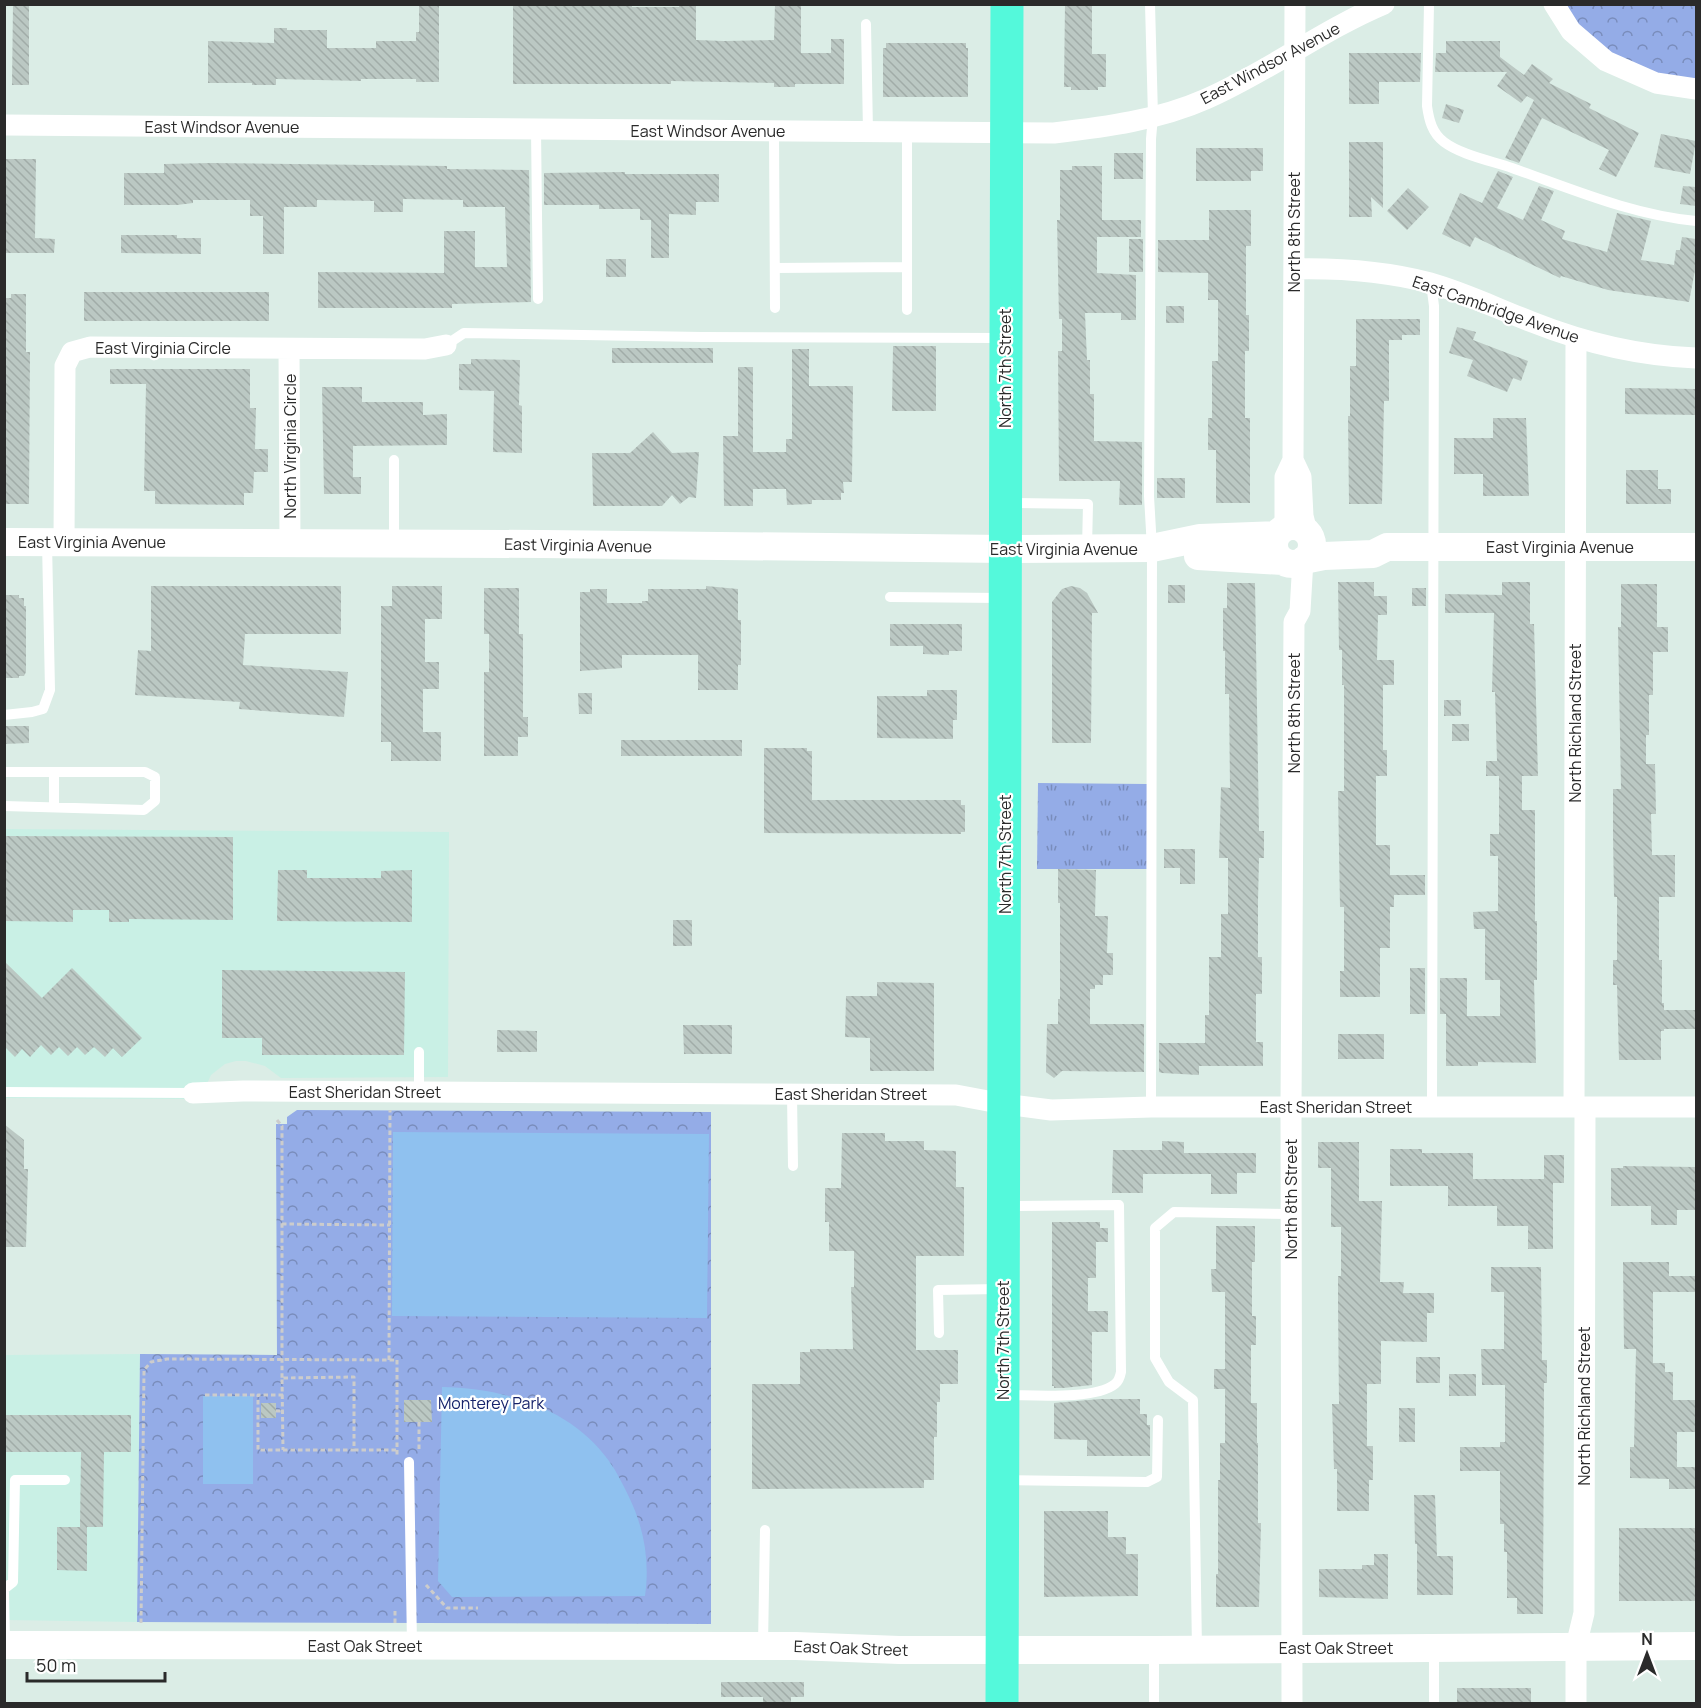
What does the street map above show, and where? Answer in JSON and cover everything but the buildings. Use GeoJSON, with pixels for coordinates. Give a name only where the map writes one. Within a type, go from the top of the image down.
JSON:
{"type":"FeatureCollection","features":[{"type":"Feature","properties":{"kind":"main road","name":"North 7th Street"},"geometry":{"type":"LineString","coordinates":[[1002,1704],[1007,4]]}},
{"type":"Feature","properties":{"kind":"street","name":"North 8th Street"},"geometry":{"type":"LineString","coordinates":[[1292,1704],[1291,1107],[1294,622],[1287,611],[1287,572],[1303,516],[1301,477],[1293,460],[1295,4]]}},
{"type":"Feature","properties":{"kind":"street","name":"East Windsor Avenue"},"geometry":{"type":"LineString","coordinates":[[4,125],[1006,133],[1076,130],[1154,116],[1205,99],[1270,66],[1335,27],[1384,4]]}},
{"type":"Feature","properties":{"kind":"street"},"geometry":{"type":"LineString","coordinates":[[1554,4],[1571,31],[1606,61],[1656,83],[1696,89]]}},
{"type":"Feature","properties":{"kind":"street","name":"East Cambridge Avenue"},"geometry":{"type":"LineString","coordinates":[[1294,269],[1368,271],[1431,283],[1576,338],[1628,351],[1696,358]]}},
{"type":"Feature","properties":{"kind":"street","name":"North Richland Street"},"geometry":{"type":"LineString","coordinates":[[1576,338],[1575,547],[1584,1613],[1576,1646],[1576,1704]]}},
{"type":"Feature","properties":{"kind":"street","name":"East Virginia Circle"},"geometry":{"type":"LineString","coordinates":[[56,542],[65,366],[72,352],[90,347],[425,349],[446,345]]}},
{"type":"Feature","properties":{"kind":"street","name":"North Virginia Circle"},"geometry":{"type":"LineString","coordinates":[[290,349],[290,543]]}},
{"type":"Feature","properties":{"kind":"street","name":"East Virginia Avenue"},"geometry":{"type":"LineString","coordinates":[[4,542],[1152,548],[1200,557],[1371,539],[1387,548],[1696,547]]}},
{"type":"Feature","properties":{"kind":"street","name":"East Sheridan Street"},"geometry":{"type":"LineString","coordinates":[[193,1093],[956,1095],[1051,1110],[1151,1107],[1696,1107]]}},
{"type":"Feature","properties":{"kind":"street","name":"East Oak Street"},"geometry":{"type":"LineString","coordinates":[[5,1645],[763,1646],[899,1650],[1696,1646]]}},
{"type":"Feature","properties":{"kind":"lane"},"geometry":{"type":"LineString","coordinates":[[1150,4],[1154,116],[1151,139],[1149,496],[1152,548],[1151,1107]]}},
{"type":"Feature","properties":{"kind":"lane"},"geometry":{"type":"LineString","coordinates":[[1428,4],[1427,106],[1434,132],[1443,142],[1472,155],[1638,212],[1696,221]]}},
{"type":"Feature","properties":{"kind":"lane"},"geometry":{"type":"LineString","coordinates":[[866,24],[868,132]]}},
{"type":"Feature","properties":{"kind":"lane"},"geometry":{"type":"LineString","coordinates":[[536,129],[538,299]]}},
{"type":"Feature","properties":{"kind":"lane"},"geometry":{"type":"LineString","coordinates":[[774,131],[775,308]]}},
{"type":"Feature","properties":{"kind":"lane"},"geometry":{"type":"LineString","coordinates":[[907,132],[907,310]]}},
{"type":"Feature","properties":{"kind":"lane"},"geometry":{"type":"LineString","coordinates":[[775,268],[907,267]]}},
{"type":"Feature","properties":{"kind":"lane"},"geometry":{"type":"LineString","coordinates":[[1431,283],[1434,306],[1432,1106]]}},
{"type":"Feature","properties":{"kind":"lane"},"geometry":{"type":"LineString","coordinates":[[446,345],[464,333],[702,338],[1005,338]]}},
{"type":"Feature","properties":{"kind":"lane"},"geometry":{"type":"LineString","coordinates":[[394,460],[394,543]]}},
{"type":"Feature","properties":{"kind":"lane"},"geometry":{"type":"LineString","coordinates":[[1005,503],[1088,504],[1088,548]]}},
{"type":"Feature","properties":{"kind":"lane"},"geometry":{"type":"LineString","coordinates":[[4,714],[43,709],[48,697],[56,542]]}},
{"type":"Feature","properties":{"kind":"lane"},"geometry":{"type":"LineString","coordinates":[[890,597],[1005,598]]}},
{"type":"Feature","properties":{"kind":"lane"},"geometry":{"type":"LineString","coordinates":[[4,772],[145,772],[155,777],[155,801],[144,810],[4,807]]}},
{"type":"Feature","properties":{"kind":"lane"},"geometry":{"type":"LineString","coordinates":[[54,772],[54,807]]}},
{"type":"Feature","properties":{"kind":"lane"},"geometry":{"type":"LineString","coordinates":[[419,1052],[419,1092]]}},
{"type":"Feature","properties":{"kind":"lane","name":"East Sheridan Street"},"geometry":{"type":"LineString","coordinates":[[4,1092],[193,1093]]}},
{"type":"Feature","properties":{"kind":"lane"},"geometry":{"type":"LineString","coordinates":[[792,1094],[794,1166]]}},
{"type":"Feature","properties":{"kind":"lane"},"geometry":{"type":"LineString","coordinates":[[1003,1396],[1093,1394],[1109,1389],[1118,1382],[1121,1372],[1119,1205],[1004,1206]]}},
{"type":"Feature","properties":{"kind":"lane"},"geometry":{"type":"LineString","coordinates":[[1197,1650],[1193,1400],[1168,1382],[1155,1358],[1155,1228],[1174,1212],[1291,1214]]}},
{"type":"Feature","properties":{"kind":"lane"},"geometry":{"type":"LineString","coordinates":[[939,1333],[938,1290],[1004,1288]]}},
{"type":"Feature","properties":{"kind":"lane"},"geometry":{"type":"LineString","coordinates":[[1003,1480],[1147,1482],[1157,1477],[1158,1420]]}},
{"type":"Feature","properties":{"kind":"lane"},"geometry":{"type":"LineString","coordinates":[[409,1462],[412,1646]]}},
{"type":"Feature","properties":{"kind":"lane"},"geometry":{"type":"LineString","coordinates":[[5,1645],[4,1591],[13,1582],[15,1479],[65,1479]]}},
{"type":"Feature","properties":{"kind":"lane"},"geometry":{"type":"LineString","coordinates":[[763,1646],[765,1530]]}},
{"type":"Feature","properties":{"kind":"lane"},"geometry":{"type":"LineString","coordinates":[[1434,1647],[1434,1704]]}},
{"type":"Feature","properties":{"kind":"lane"},"geometry":{"type":"LineString","coordinates":[[1154,1650],[1154,1704]]}},
{"type":"Feature","properties":{"kind":"path"},"geometry":{"type":"LineString","coordinates":[[389,1360],[390,1108]]}},
{"type":"Feature","properties":{"kind":"path"},"geometry":{"type":"LineString","coordinates":[[278,1120],[282,1126],[283,1450]]}},
{"type":"Feature","properties":{"kind":"path"},"geometry":{"type":"LineString","coordinates":[[282,1224],[390,1225]]}},
{"type":"Feature","properties":{"kind":"path"},"geometry":{"type":"LineString","coordinates":[[141,1624],[144,1370],[151,1362],[167,1359],[398,1360],[397,1450],[258,1450],[258,1395]]}},
{"type":"Feature","properties":{"kind":"path"},"geometry":{"type":"LineString","coordinates":[[282,1378],[354,1377],[354,1450]]}},
{"type":"Feature","properties":{"kind":"path"},"geometry":{"type":"LineString","coordinates":[[205,1395],[283,1395]]}},
{"type":"Feature","properties":{"kind":"path"},"geometry":{"type":"LineString","coordinates":[[276,1412],[283,1412]]}},
{"type":"Feature","properties":{"kind":"path"},"geometry":{"type":"LineString","coordinates":[[419,1422],[419,1450]]}},
{"type":"Feature","properties":{"kind":"path"},"geometry":{"type":"LineString","coordinates":[[411,1571],[426,1572],[426,1587],[447,1608],[478,1608]]}},
{"type":"Feature","properties":{"kind":"shaded area"},"geometry":{"type":"Polygon","coordinates":[[[5,829],[449,832],[448,1077],[281,1078],[265,1066],[236,1061],[225,1064],[211,1075],[206,1086],[206,1099],[5,1098],[5,829]]]}},
{"type":"Feature","properties":{"kind":"shaded area"},"geometry":{"type":"Polygon","coordinates":[[[140,1354],[137,1622],[5,1620],[5,1355],[140,1354]]]}},
{"type":"Feature","properties":{"kind":"green space"},"geometry":{"type":"Polygon","coordinates":[[[1567,5],[1696,5],[1696,81],[1648,70],[1617,59],[1603,51],[1589,41],[1576,27],[1567,5]]]}},
{"type":"Feature","properties":{"kind":"green space"},"geometry":{"type":"Polygon","coordinates":[[[1038,783],[1147,784],[1147,869],[1037,869],[1038,783]]]}},
{"type":"Feature","properties":{"kind":"green space","name":"Monterey Park"},"geometry":{"type":"Polygon","coordinates":[[[297,1110],[711,1112],[711,1624],[137,1622],[140,1354],[277,1355],[276,1124],[287,1124],[287,1117],[297,1110]]]}},
{"type":"Feature","properties":{"kind":"green space"},"geometry":{"type":"Polygon","coordinates":[[[393,1132],[709,1134],[707,1318],[392,1316],[393,1132]]]}},
{"type":"Feature","properties":{"kind":"green space"},"geometry":{"type":"Polygon","coordinates":[[[442,1387],[489,1392],[534,1404],[576,1427],[593,1443],[617,1474],[639,1521],[646,1557],[645,1596],[452,1597],[438,1581],[442,1387]]]}},
{"type":"Feature","properties":{"kind":"green space"},"geometry":{"type":"Polygon","coordinates":[[[203,1396],[253,1396],[253,1484],[203,1484],[203,1396]]]}}]}
